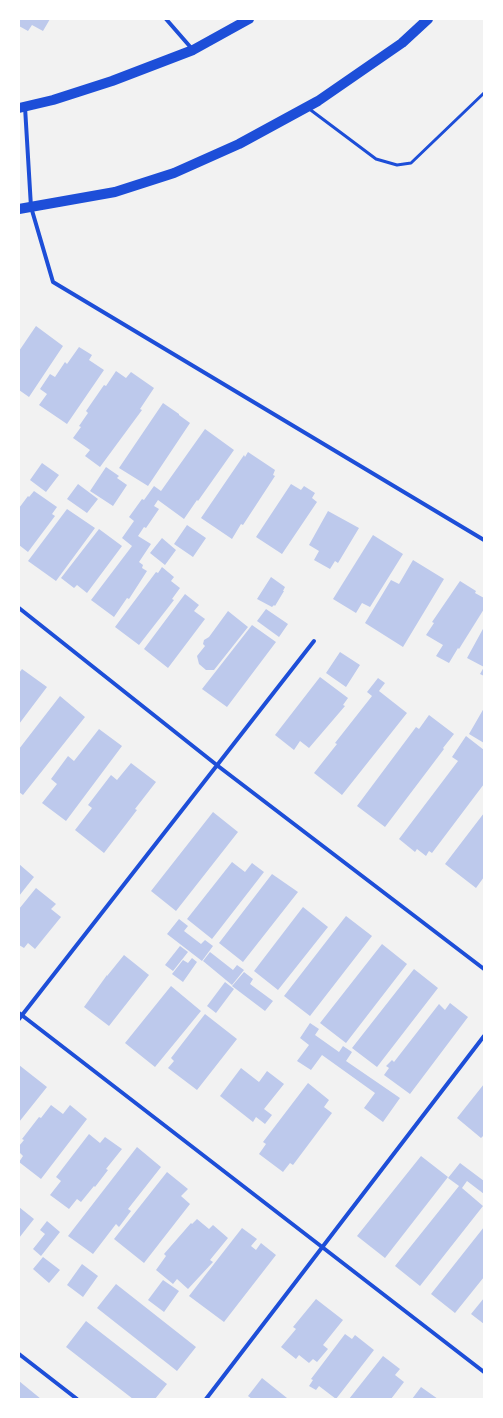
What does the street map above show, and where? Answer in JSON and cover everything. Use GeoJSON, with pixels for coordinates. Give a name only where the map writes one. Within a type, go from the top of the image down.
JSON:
{"type":"FeatureCollection","features":[{"type":"Feature","properties":{"kind":"main road"},"geometry":{"type":"LineString","coordinates":[[22,108],[112,81],[193,50],[249,19]]}},
{"type":"Feature","properties":{"kind":"main road"},"geometry":{"type":"LineString","coordinates":[[19,209],[115,192],[174,174],[239,144],[318,101],[402,44],[428,19]]}},
{"type":"Feature","properties":{"kind":"street"},"geometry":{"type":"LineString","coordinates":[[166,19],[193,50]]}},
{"type":"Feature","properties":{"kind":"street"},"geometry":{"type":"LineString","coordinates":[[22,108],[32,207],[53,282],[484,540]]}},
{"type":"Feature","properties":{"kind":"street"},"geometry":{"type":"LineString","coordinates":[[19,608],[218,766],[484,969]]}},
{"type":"Feature","properties":{"kind":"street"},"geometry":{"type":"LineString","coordinates":[[314,641],[218,766],[20,1016],[484,1372]]}},
{"type":"Feature","properties":{"kind":"street"},"geometry":{"type":"LineString","coordinates":[[206,1399],[484,1036]]}},
{"type":"Feature","properties":{"kind":"street"},"geometry":{"type":"LineString","coordinates":[[19,1354],[77,1399]]}},
{"type":"Feature","properties":{"kind":"lane"},"geometry":{"type":"LineString","coordinates":[[306,107],[376,159],[397,165],[411,163],[484,93]]}},
{"type":"Feature","properties":{"kind":"building"},"geometry":{"type":"Polygon","coordinates":[[[19,19],[50,19],[43,31],[32,25],[28,31],[19,26],[19,19]]]}},
{"type":"Feature","properties":{"kind":"building"},"geometry":{"type":"Polygon","coordinates":[[[36,326],[63,346],[29,397],[19,390],[19,351],[36,326]]]}},
{"type":"Feature","properties":{"kind":"building"},"geometry":{"type":"Polygon","coordinates":[[[79,347],[92,355],[89,360],[104,370],[67,424],[39,405],[47,394],[40,389],[50,374],[55,377],[65,362],[67,364],[79,347]]]}},
{"type":"Feature","properties":{"kind":"building"},"geometry":{"type":"Polygon","coordinates":[[[116,371],[126,378],[131,372],[154,388],[140,409],[142,410],[100,467],[85,456],[90,450],[73,438],[81,427],[79,426],[88,413],[86,411],[116,371]]]}},
{"type":"Feature","properties":{"kind":"building"},"geometry":{"type":"Polygon","coordinates":[[[163,403],[190,423],[148,486],[119,468],[163,403]]]}},
{"type":"Feature","properties":{"kind":"building"},"geometry":{"type":"Polygon","coordinates":[[[205,429],[234,450],[184,519],[158,500],[154,506],[159,509],[146,528],[144,527],[138,536],[151,544],[139,562],[143,565],[142,568],[147,571],[129,599],[127,598],[114,617],[91,600],[132,546],[122,538],[134,521],[129,517],[154,486],[161,491],[205,429]]]}},
{"type":"Feature","properties":{"kind":"building"},"geometry":{"type":"Polygon","coordinates":[[[248,452],[275,470],[273,475],[275,476],[232,539],[201,518],[244,455],[245,457],[248,452]]]}},
{"type":"Feature","properties":{"kind":"building"},"geometry":{"type":"Polygon","coordinates":[[[42,463],[59,475],[46,492],[30,480],[42,463]]]}},
{"type":"Feature","properties":{"kind":"building"},"geometry":{"type":"Polygon","coordinates":[[[106,467],[119,476],[117,478],[127,485],[113,506],[90,491],[106,467]]]}},
{"type":"Feature","properties":{"kind":"building"},"geometry":{"type":"Polygon","coordinates":[[[78,484],[98,499],[87,513],[67,499],[78,484]]]}},
{"type":"Feature","properties":{"kind":"building"},"geometry":{"type":"Polygon","coordinates":[[[291,484],[301,490],[304,486],[315,493],[312,498],[317,502],[282,554],[256,537],[291,484]]]}},
{"type":"Feature","properties":{"kind":"building"},"geometry":{"type":"Polygon","coordinates":[[[34,491],[57,507],[52,514],[55,516],[28,552],[19,545],[19,508],[34,491]]]}},
{"type":"Feature","properties":{"kind":"building"},"geometry":{"type":"Polygon","coordinates":[[[67,509],[95,528],[56,581],[28,561],[67,509]]]}},
{"type":"Feature","properties":{"kind":"building"},"geometry":{"type":"Polygon","coordinates":[[[328,511],[359,528],[338,563],[335,561],[330,569],[314,560],[319,551],[309,545],[328,511]]]}},
{"type":"Feature","properties":{"kind":"building"},"geometry":{"type":"Polygon","coordinates":[[[187,525],[206,538],[193,557],[174,544],[187,525]]]}},
{"type":"Feature","properties":{"kind":"building"},"geometry":{"type":"Polygon","coordinates":[[[99,529],[122,546],[87,593],[77,585],[74,588],[61,578],[99,529]]]}},
{"type":"Feature","properties":{"kind":"building"},"geometry":{"type":"Polygon","coordinates":[[[373,535],[403,554],[370,607],[362,603],[356,613],[333,599],[373,535]]]}},
{"type":"Feature","properties":{"kind":"building"},"geometry":{"type":"Polygon","coordinates":[[[162,538],[176,550],[165,565],[150,553],[162,538]]]}},
{"type":"Feature","properties":{"kind":"building"},"geometry":{"type":"Polygon","coordinates":[[[413,560],[444,579],[403,647],[365,623],[391,580],[399,584],[413,560]]]}},
{"type":"Feature","properties":{"kind":"building"},"geometry":{"type":"Polygon","coordinates":[[[162,567],[174,577],[171,581],[180,588],[172,599],[174,600],[139,645],[115,627],[156,572],[158,573],[162,567]]]}},
{"type":"Feature","properties":{"kind":"building"},"geometry":{"type":"Polygon","coordinates":[[[271,577],[285,587],[275,606],[274,605],[272,607],[257,599],[271,577]]]}},
{"type":"Feature","properties":{"kind":"building"},"geometry":{"type":"Polygon","coordinates":[[[460,581],[484,598],[484,609],[449,663],[436,656],[443,645],[426,635],[434,623],[432,622],[460,581]]]}},
{"type":"Feature","properties":{"kind":"building"},"geometry":{"type":"Polygon","coordinates":[[[185,594],[199,605],[194,611],[205,619],[168,668],[144,649],[185,594]]]}},
{"type":"Feature","properties":{"kind":"building"},"geometry":{"type":"Polygon","coordinates":[[[266,609],[288,624],[279,637],[257,621],[266,609]]]}},
{"type":"Feature","properties":{"kind":"building"},"geometry":{"type":"Polygon","coordinates":[[[228,611],[248,627],[214,670],[206,670],[199,664],[197,656],[205,646],[203,644],[204,640],[209,637],[228,611]]]}},
{"type":"Feature","properties":{"kind":"building"},"geometry":{"type":"Polygon","coordinates":[[[252,625],[276,642],[227,707],[202,689],[252,625]]]}},
{"type":"Feature","properties":{"kind":"building"},"geometry":{"type":"Polygon","coordinates":[[[484,627],[484,667],[467,658],[484,627]]]}},
{"type":"Feature","properties":{"kind":"building"},"geometry":{"type":"Polygon","coordinates":[[[340,652],[360,665],[346,687],[326,673],[340,652]]]}},
{"type":"Feature","properties":{"kind":"building"},"geometry":{"type":"Polygon","coordinates":[[[484,667],[484,676],[480,674],[484,667]]]}},
{"type":"Feature","properties":{"kind":"building"},"geometry":{"type":"Polygon","coordinates":[[[22,669],[47,687],[19,724],[19,673],[22,669]]]}},
{"type":"Feature","properties":{"kind":"building"},"geometry":{"type":"Polygon","coordinates":[[[320,677],[348,698],[343,705],[345,706],[309,748],[300,741],[294,750],[275,735],[320,677]]]}},
{"type":"Feature","properties":{"kind":"building"},"geometry":{"type":"Polygon","coordinates":[[[378,678],[385,683],[379,691],[407,713],[342,795],[314,773],[337,744],[335,743],[372,696],[367,692],[378,678]]]}},
{"type":"Feature","properties":{"kind":"building"},"geometry":{"type":"Polygon","coordinates":[[[60,696],[85,717],[23,795],[19,792],[19,749],[60,696]]]}},
{"type":"Feature","properties":{"kind":"building"},"geometry":{"type":"Polygon","coordinates":[[[484,708],[484,743],[469,734],[484,708]]]}},
{"type":"Feature","properties":{"kind":"building"},"geometry":{"type":"Polygon","coordinates":[[[429,715],[454,734],[385,827],[357,806],[416,727],[419,729],[429,715]]]}},
{"type":"Feature","properties":{"kind":"building"},"geometry":{"type":"Polygon","coordinates":[[[99,729],[122,746],[66,821],[42,803],[57,784],[51,779],[68,756],[74,761],[99,729]]]}},
{"type":"Feature","properties":{"kind":"building"},"geometry":{"type":"Polygon","coordinates":[[[466,736],[484,750],[484,784],[432,853],[429,851],[426,856],[417,849],[415,852],[399,839],[458,761],[452,757],[466,736]]]}},
{"type":"Feature","properties":{"kind":"building"},"geometry":{"type":"Polygon","coordinates":[[[131,763],[156,782],[135,809],[137,810],[104,853],[75,830],[92,808],[88,805],[111,775],[117,780],[131,763]]]}},
{"type":"Feature","properties":{"kind":"building"},"geometry":{"type":"Polygon","coordinates":[[[213,812],[238,832],[176,911],[151,891],[213,812]]]}},
{"type":"Feature","properties":{"kind":"building"},"geometry":{"type":"Polygon","coordinates":[[[484,813],[484,877],[476,888],[445,864],[484,813]]]}},
{"type":"Feature","properties":{"kind":"building"},"geometry":{"type":"Polygon","coordinates":[[[232,862],[245,872],[252,863],[264,872],[212,939],[187,919],[232,862]]]}},
{"type":"Feature","properties":{"kind":"building"},"geometry":{"type":"Polygon","coordinates":[[[19,864],[34,877],[19,896],[19,864]]]}},
{"type":"Feature","properties":{"kind":"building"},"geometry":{"type":"Polygon","coordinates":[[[272,874],[298,892],[243,962],[219,943],[272,874]]]}},
{"type":"Feature","properties":{"kind":"building"},"geometry":{"type":"Polygon","coordinates":[[[36,888],[56,904],[51,909],[61,917],[35,949],[28,943],[24,948],[19,945],[19,909],[36,888]]]}},
{"type":"Feature","properties":{"kind":"building"},"geometry":{"type":"Polygon","coordinates":[[[303,907],[328,927],[278,990],[254,971],[303,907]]]}},
{"type":"Feature","properties":{"kind":"building"},"geometry":{"type":"Polygon","coordinates":[[[346,916],[372,936],[310,1016],[284,996],[346,916]]]}},
{"type":"Feature","properties":{"kind":"building"},"geometry":{"type":"Polygon","coordinates":[[[179,919],[188,926],[184,931],[201,944],[205,940],[213,946],[202,961],[167,934],[179,919]]]}},
{"type":"Feature","properties":{"kind":"building"},"geometry":{"type":"Polygon","coordinates":[[[382,944],[407,964],[346,1043],[320,1023],[382,944]]]}},
{"type":"Feature","properties":{"kind":"building"},"geometry":{"type":"Polygon","coordinates":[[[180,946],[188,952],[173,971],[165,965],[180,946]]]}},
{"type":"Feature","properties":{"kind":"building"},"geometry":{"type":"Polygon","coordinates":[[[210,952],[233,970],[237,965],[244,970],[232,985],[203,961],[210,952]]]}},
{"type":"Feature","properties":{"kind":"building"},"geometry":{"type":"Polygon","coordinates":[[[124,955],[149,975],[109,1026],[84,1007],[107,975],[124,955]]]}},
{"type":"Feature","properties":{"kind":"building"},"geometry":{"type":"Polygon","coordinates":[[[192,958],[197,962],[183,982],[172,974],[183,960],[188,963],[192,958]]]}},
{"type":"Feature","properties":{"kind":"building"},"geometry":{"type":"Polygon","coordinates":[[[414,969],[438,988],[377,1067],[352,1048],[414,969]]]}},
{"type":"Feature","properties":{"kind":"building"},"geometry":{"type":"Polygon","coordinates":[[[244,972],[253,979],[250,984],[273,1001],[265,1011],[232,986],[244,972]]]}},
{"type":"Feature","properties":{"kind":"building"},"geometry":{"type":"Polygon","coordinates":[[[225,982],[234,989],[216,1013],[207,1006],[225,982]]]}},
{"type":"Feature","properties":{"kind":"building"},"geometry":{"type":"Polygon","coordinates":[[[171,986],[201,1011],[155,1067],[125,1043],[171,986]]]}},
{"type":"Feature","properties":{"kind":"building"},"geometry":{"type":"Polygon","coordinates":[[[450,1003],[468,1017],[410,1094],[384,1075],[389,1068],[386,1066],[392,1060],[394,1062],[439,1004],[445,1010],[450,1003]]]}},
{"type":"Feature","properties":{"kind":"building"},"geometry":{"type":"Polygon","coordinates":[[[205,1014],[237,1039],[197,1090],[168,1068],[174,1061],[171,1058],[205,1014]]]}},
{"type":"Feature","properties":{"kind":"building"},"geometry":{"type":"Polygon","coordinates":[[[310,1023],[319,1029],[315,1035],[339,1052],[343,1046],[352,1052],[346,1061],[400,1098],[383,1122],[364,1108],[375,1093],[322,1055],[311,1070],[297,1061],[309,1045],[300,1038],[310,1023]]]}},
{"type":"Feature","properties":{"kind":"building"},"geometry":{"type":"Polygon","coordinates":[[[19,1065],[47,1087],[19,1122],[19,1065]]]}},
{"type":"Feature","properties":{"kind":"building"},"geometry":{"type":"Polygon","coordinates":[[[241,1068],[259,1082],[267,1071],[284,1084],[264,1109],[272,1115],[265,1124],[256,1117],[253,1122],[220,1096],[241,1068]]]}},
{"type":"Feature","properties":{"kind":"building"},"geometry":{"type":"Polygon","coordinates":[[[308,1083],[329,1100],[324,1107],[332,1113],[293,1165],[290,1163],[283,1172],[259,1154],[266,1144],[263,1142],[308,1083]]]}},
{"type":"Feature","properties":{"kind":"building"},"geometry":{"type":"Polygon","coordinates":[[[484,1084],[484,1135],[481,1138],[457,1118],[484,1084]]]}},
{"type":"Feature","properties":{"kind":"building"},"geometry":{"type":"Polygon","coordinates":[[[51,1105],[63,1114],[70,1105],[87,1119],[41,1179],[19,1162],[23,1156],[19,1152],[19,1146],[24,1140],[22,1139],[39,1117],[41,1118],[51,1105]]]}},
{"type":"Feature","properties":{"kind":"building"},"geometry":{"type":"Polygon","coordinates":[[[89,1134],[100,1143],[105,1137],[122,1149],[106,1169],[108,1170],[95,1187],[94,1186],[81,1202],[77,1199],[69,1209],[50,1195],[61,1181],[56,1177],[89,1134]]]}},
{"type":"Feature","properties":{"kind":"building"},"geometry":{"type":"Polygon","coordinates":[[[137,1147],[161,1167],[128,1209],[131,1211],[119,1227],[116,1224],[93,1254],[68,1236],[137,1147]]]}},
{"type":"Feature","properties":{"kind":"building"},"geometry":{"type":"Polygon","coordinates":[[[421,1156],[448,1177],[385,1258],[357,1236],[421,1156]]]}},
{"type":"Feature","properties":{"kind":"building"},"geometry":{"type":"Polygon","coordinates":[[[460,1163],[484,1181],[484,1194],[467,1181],[462,1188],[483,1206],[420,1286],[395,1266],[459,1186],[448,1178],[460,1163]]]}},
{"type":"Feature","properties":{"kind":"building"},"geometry":{"type":"Polygon","coordinates":[[[167,1172],[188,1189],[181,1196],[190,1204],[144,1263],[114,1239],[167,1172]]]}},
{"type":"Feature","properties":{"kind":"building"},"geometry":{"type":"Polygon","coordinates":[[[19,1207],[34,1219],[19,1238],[19,1207]]]}},
{"type":"Feature","properties":{"kind":"building"},"geometry":{"type":"Polygon","coordinates":[[[197,1219],[209,1229],[213,1225],[228,1238],[210,1260],[213,1262],[188,1289],[177,1279],[173,1284],[156,1270],[166,1256],[164,1254],[191,1223],[192,1224],[197,1219]]]}},
{"type":"Feature","properties":{"kind":"building"},"geometry":{"type":"Polygon","coordinates":[[[47,1221],[60,1232],[41,1256],[33,1249],[45,1234],[40,1230],[47,1221]]]}},
{"type":"Feature","properties":{"kind":"building"},"geometry":{"type":"Polygon","coordinates":[[[484,1227],[484,1277],[455,1313],[431,1294],[484,1227]]]}},
{"type":"Feature","properties":{"kind":"building"},"geometry":{"type":"Polygon","coordinates":[[[242,1228],[257,1239],[251,1246],[256,1250],[261,1243],[276,1255],[224,1322],[189,1296],[242,1228]]]}},
{"type":"Feature","properties":{"kind":"building"},"geometry":{"type":"Polygon","coordinates":[[[43,1257],[60,1270],[49,1283],[33,1269],[43,1257]]]}},
{"type":"Feature","properties":{"kind":"building"},"geometry":{"type":"Polygon","coordinates":[[[82,1264],[98,1276],[83,1297],[67,1285],[82,1264]]]}},
{"type":"Feature","properties":{"kind":"building"},"geometry":{"type":"Polygon","coordinates":[[[163,1280],[179,1291],[164,1312],[148,1300],[163,1280]]]}},
{"type":"Feature","properties":{"kind":"building"},"geometry":{"type":"Polygon","coordinates":[[[116,1284],[196,1347],[177,1371],[97,1308],[116,1284]]]}},
{"type":"Feature","properties":{"kind":"building"},"geometry":{"type":"Polygon","coordinates":[[[484,1298],[484,1324],[471,1314],[484,1298]]]}},
{"type":"Feature","properties":{"kind":"building"},"geometry":{"type":"Polygon","coordinates":[[[316,1299],[343,1320],[323,1345],[328,1349],[317,1362],[313,1359],[309,1363],[299,1355],[296,1359],[281,1347],[296,1329],[293,1327],[316,1299]]]}},
{"type":"Feature","properties":{"kind":"building"},"geometry":{"type":"Polygon","coordinates":[[[86,1321],[167,1384],[155,1399],[133,1399],[66,1347],[86,1321]]]}},
{"type":"Feature","properties":{"kind":"building"},"geometry":{"type":"Polygon","coordinates":[[[345,1334],[352,1339],[355,1335],[374,1350],[336,1399],[319,1386],[316,1390],[309,1386],[313,1380],[311,1379],[345,1334]]]}},
{"type":"Feature","properties":{"kind":"building"},"geometry":{"type":"Polygon","coordinates":[[[383,1356],[400,1369],[395,1375],[404,1382],[391,1399],[349,1399],[383,1356]]]}},
{"type":"Feature","properties":{"kind":"building"},"geometry":{"type":"Polygon","coordinates":[[[262,1378],[287,1398],[252,1399],[248,1396],[262,1378]]]}},
{"type":"Feature","properties":{"kind":"building"},"geometry":{"type":"Polygon","coordinates":[[[19,1381],[41,1399],[19,1399],[19,1381]]]}},
{"type":"Feature","properties":{"kind":"building"},"geometry":{"type":"Polygon","coordinates":[[[421,1387],[438,1399],[412,1399],[421,1387]]]}}]}
